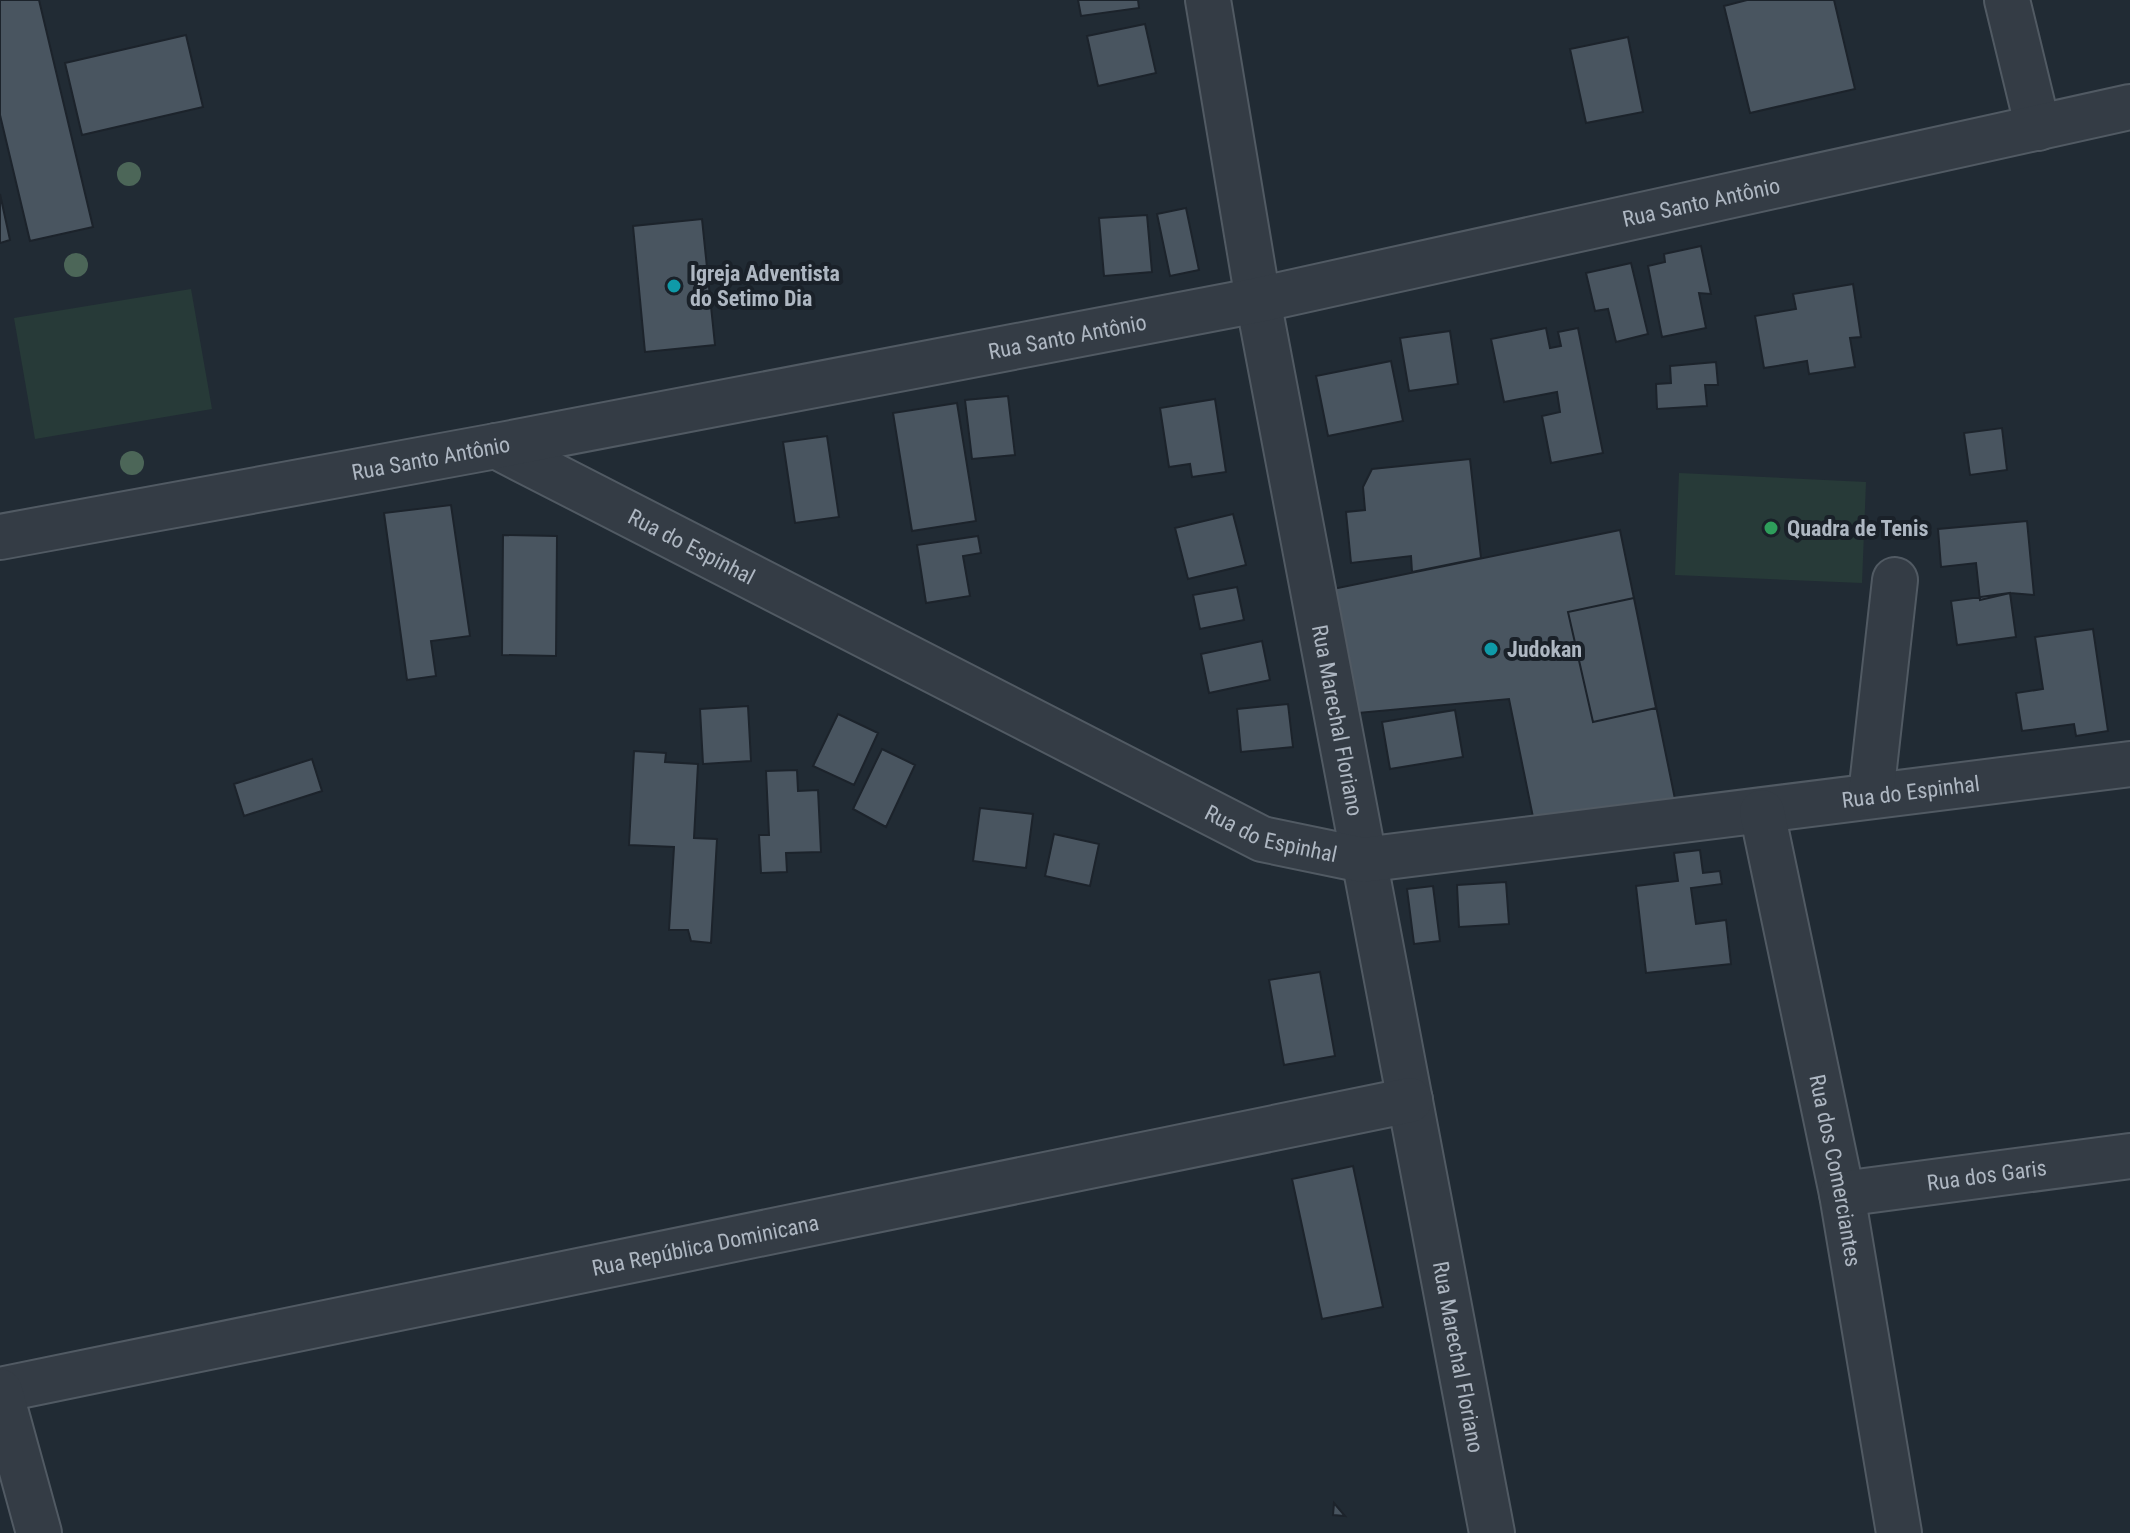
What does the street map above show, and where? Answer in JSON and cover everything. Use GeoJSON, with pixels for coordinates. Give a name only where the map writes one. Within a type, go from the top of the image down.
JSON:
{"type":"FeatureCollection","features":[{"type":"Feature","properties":{"kind":"street","name":"Rua Marechal Floriano"},"geometry":{"type":"LineString","coordinates":[[1208,0],[1258,300],[1492,1533]]}},
{"type":"Feature","properties":{"kind":"street"},"geometry":{"type":"LineString","coordinates":[[2007,0],[2038,128]]}},
{"type":"Feature","properties":{"kind":"street","name":"Rua Santo Antônio"},"geometry":{"type":"LineString","coordinates":[[0,537],[496,446],[1258,300],[2130,107]]}},
{"type":"Feature","properties":{"kind":"street","name":"Rua do Espinhal"},"geometry":{"type":"LineString","coordinates":[[496,446],[1262,839],[1363,860],[2130,764]]}},
{"type":"Feature","properties":{"kind":"street"},"geometry":{"type":"LineString","coordinates":[[1871,795],[1895,580]]}},
{"type":"Feature","properties":{"kind":"street","name":"Rua dos Comerciantes"},"geometry":{"type":"LineString","coordinates":[[1762,812],[1842,1194],[1899,1533]]}},
{"type":"Feature","properties":{"kind":"street","name":"Rua República Dominicana"},"geometry":{"type":"LineString","coordinates":[[0,1391],[1410,1100]]}},
{"type":"Feature","properties":{"kind":"street","name":"Rua dos Garis"},"geometry":{"type":"LineString","coordinates":[[1842,1194],[2130,1156]]}},
{"type":"Feature","properties":{"kind":"street"},"geometry":{"type":"LineString","coordinates":[[0,1391],[39,1533]]}},
{"type":"Feature","properties":{"kind":"green space"},"geometry":{"type":"Polygon","coordinates":[[[191,289],[212,409],[35,439],[14,318],[191,289]]]}},
{"type":"Feature","properties":{"kind":"green space","name":"Quadra de Tenis"},"geometry":{"type":"Polygon","coordinates":[[[1679,473],[1866,482],[1862,583],[1675,575],[1679,473]]]}},
{"type":"Feature","properties":{"kind":"building"},"geometry":{"type":"Polygon","coordinates":[[[0,0],[39,0],[93,227],[30,241],[0,115],[0,0]]]}},
{"type":"Feature","properties":{"kind":"building"},"geometry":{"type":"Polygon","coordinates":[[[1078,0],[1138,0],[1139,8],[1081,16],[1078,0]]]}},
{"type":"Feature","properties":{"kind":"building"},"geometry":{"type":"Polygon","coordinates":[[[1747,0],[1834,0],[1855,89],[1750,113],[1724,6],[1747,0]]]}},
{"type":"Feature","properties":{"kind":"building"},"geometry":{"type":"Polygon","coordinates":[[[1145,24],[1156,73],[1098,86],[1087,36],[1145,24]]]}},
{"type":"Feature","properties":{"kind":"building"},"geometry":{"type":"Polygon","coordinates":[[[186,35],[203,107],[82,135],[65,63],[186,35]]]}},
{"type":"Feature","properties":{"kind":"building"},"geometry":{"type":"Polygon","coordinates":[[[1628,37],[1643,112],[1586,123],[1570,49],[1628,37]]]}},
{"type":"Feature","properties":{"kind":"building"},"geometry":{"type":"Polygon","coordinates":[[[0,194],[10,240],[0,243],[0,194]]]}},
{"type":"Feature","properties":{"kind":"building"},"geometry":{"type":"Polygon","coordinates":[[[1186,208],[1199,270],[1170,276],[1157,214],[1186,208]]]}},
{"type":"Feature","properties":{"kind":"building"},"geometry":{"type":"Polygon","coordinates":[[[1147,215],[1152,272],[1104,276],[1099,218],[1147,215]]]}},
{"type":"Feature","properties":{"kind":"building","name":"Igreja Adventista do Setimo Dia"},"geometry":{"type":"Polygon","coordinates":[[[702,219],[715,345],[645,352],[633,226],[702,219]]]}},
{"type":"Feature","properties":{"kind":"building"},"geometry":{"type":"Polygon","coordinates":[[[1701,246],[1711,294],[1699,293],[1706,328],[1662,337],[1648,266],[1665,262],[1664,254],[1701,246]]]}},
{"type":"Feature","properties":{"kind":"building"},"geometry":{"type":"Polygon","coordinates":[[[1631,263],[1648,334],[1616,342],[1608,309],[1595,311],[1586,273],[1631,263]]]}},
{"type":"Feature","properties":{"kind":"building"},"geometry":{"type":"Polygon","coordinates":[[[1853,284],[1861,337],[1850,338],[1855,367],[1809,374],[1807,361],[1764,368],[1755,316],[1796,309],[1793,294],[1853,284]]]}},
{"type":"Feature","properties":{"kind":"building"},"geometry":{"type":"Polygon","coordinates":[[[1546,328],[1550,348],[1561,346],[1558,332],[1578,328],[1603,453],[1551,463],[1542,416],[1560,412],[1557,392],[1504,402],[1491,339],[1546,328]]]}},
{"type":"Feature","properties":{"kind":"building"},"geometry":{"type":"Polygon","coordinates":[[[1450,331],[1458,384],[1409,391],[1400,338],[1450,331]]]}},
{"type":"Feature","properties":{"kind":"building"},"geometry":{"type":"Polygon","coordinates":[[[1391,361],[1403,421],[1328,436],[1316,376],[1391,361]]]}},
{"type":"Feature","properties":{"kind":"building"},"geometry":{"type":"Polygon","coordinates":[[[1716,362],[1718,385],[1705,385],[1707,406],[1657,409],[1656,384],[1671,383],[1670,366],[1716,362]]]}},
{"type":"Feature","properties":{"kind":"building"},"geometry":{"type":"Polygon","coordinates":[[[1008,396],[1015,455],[972,459],[965,400],[1008,396]]]}},
{"type":"Feature","properties":{"kind":"building"},"geometry":{"type":"Polygon","coordinates":[[[1215,399],[1226,472],[1192,477],[1190,464],[1169,467],[1160,408],[1215,399]]]}},
{"type":"Feature","properties":{"kind":"building"},"geometry":{"type":"Polygon","coordinates":[[[957,403],[976,521],[912,531],[893,413],[957,403]]]}},
{"type":"Feature","properties":{"kind":"building"},"geometry":{"type":"Polygon","coordinates":[[[2002,428],[2007,470],[1970,475],[1964,433],[2002,428]]]}},
{"type":"Feature","properties":{"kind":"building"},"geometry":{"type":"Polygon","coordinates":[[[827,436],[839,517],[795,523],[783,442],[827,436]]]}},
{"type":"Feature","properties":{"kind":"building"},"geometry":{"type":"Polygon","coordinates":[[[1470,459],[1481,558],[1412,572],[1411,556],[1351,563],[1346,512],[1365,510],[1363,487],[1372,469],[1470,459]]]}},
{"type":"Feature","properties":{"kind":"building"},"geometry":{"type":"Polygon","coordinates":[[[451,505],[470,636],[431,641],[436,676],[407,680],[384,513],[451,505]]]}},
{"type":"Feature","properties":{"kind":"building"},"geometry":{"type":"Polygon","coordinates":[[[1233,514],[1246,565],[1188,579],[1175,528],[1233,514]]]}},
{"type":"Feature","properties":{"kind":"building"},"geometry":{"type":"Polygon","coordinates":[[[2027,521],[2034,595],[2010,593],[1980,600],[1976,563],[1941,567],[1938,529],[2027,521]]]}},
{"type":"Feature","properties":{"kind":"building","name":"Judokan"},"geometry":{"type":"Polygon","coordinates":[[[1620,530],[1675,799],[1535,827],[1509,699],[1347,714],[1328,590],[1620,530]]]}},
{"type":"Feature","properties":{"kind":"building"},"geometry":{"type":"Polygon","coordinates":[[[503,535],[557,536],[556,656],[502,655],[503,535]]]}},
{"type":"Feature","properties":{"kind":"building"},"geometry":{"type":"Polygon","coordinates":[[[978,536],[981,553],[963,556],[970,596],[926,603],[917,545],[978,536]]]}},
{"type":"Feature","properties":{"kind":"building"},"geometry":{"type":"Polygon","coordinates":[[[1237,587],[1244,620],[1200,629],[1193,595],[1237,587]]]}},
{"type":"Feature","properties":{"kind":"building"},"geometry":{"type":"Polygon","coordinates":[[[2010,593],[2016,637],[1957,645],[1951,601],[2010,593]]]}},
{"type":"Feature","properties":{"kind":"building","name":"Judokan"},"geometry":{"type":"Polygon","coordinates":[[[1634,598],[1656,708],[1593,722],[1568,612],[1634,598]]]}},
{"type":"Feature","properties":{"kind":"building"},"geometry":{"type":"Polygon","coordinates":[[[2093,629],[2108,731],[2076,736],[2074,724],[2022,731],[2016,693],[2043,689],[2035,637],[2093,629]]]}},
{"type":"Feature","properties":{"kind":"building"},"geometry":{"type":"Polygon","coordinates":[[[1262,641],[1270,680],[1209,693],[1201,654],[1262,641]]]}},
{"type":"Feature","properties":{"kind":"building"},"geometry":{"type":"Polygon","coordinates":[[[1288,704],[1293,747],[1241,752],[1237,709],[1288,704]]]}},
{"type":"Feature","properties":{"kind":"building"},"geometry":{"type":"Polygon","coordinates":[[[748,706],[751,761],[703,764],[700,709],[748,706]]]}},
{"type":"Feature","properties":{"kind":"building"},"geometry":{"type":"Polygon","coordinates":[[[1455,710],[1463,757],[1390,769],[1382,722],[1455,710]]]}},
{"type":"Feature","properties":{"kind":"building"},"geometry":{"type":"Polygon","coordinates":[[[838,714],[878,733],[854,785],[813,766],[838,714]]]}},
{"type":"Feature","properties":{"kind":"building"},"geometry":{"type":"Polygon","coordinates":[[[882,749],[915,765],[886,827],[853,809],[882,749]]]}},
{"type":"Feature","properties":{"kind":"building"},"geometry":{"type":"Polygon","coordinates":[[[634,751],[666,753],[665,762],[698,764],[694,838],[717,839],[711,943],[691,941],[688,930],[669,930],[674,847],[629,845],[634,751]]]}},
{"type":"Feature","properties":{"kind":"building"},"geometry":{"type":"Polygon","coordinates":[[[312,759],[322,791],[244,816],[234,784],[312,759]]]}},
{"type":"Feature","properties":{"kind":"building"},"geometry":{"type":"Polygon","coordinates":[[[797,770],[798,791],[818,790],[821,852],[786,853],[787,872],[761,873],[759,835],[769,835],[766,771],[797,770]]]}},
{"type":"Feature","properties":{"kind":"building"},"geometry":{"type":"Polygon","coordinates":[[[980,808],[1033,814],[1026,868],[973,861],[980,808]]]}},
{"type":"Feature","properties":{"kind":"building"},"geometry":{"type":"Polygon","coordinates":[[[1054,834],[1099,844],[1090,886],[1045,876],[1054,834]]]}},
{"type":"Feature","properties":{"kind":"building"},"geometry":{"type":"Polygon","coordinates":[[[1700,850],[1703,873],[1720,871],[1722,884],[1691,888],[1696,924],[1726,920],[1731,964],[1646,973],[1636,886],[1678,881],[1674,853],[1700,850]]]}},
{"type":"Feature","properties":{"kind":"building"},"geometry":{"type":"Polygon","coordinates":[[[1506,882],[1509,924],[1459,927],[1457,885],[1506,882]]]}},
{"type":"Feature","properties":{"kind":"building"},"geometry":{"type":"Polygon","coordinates":[[[1433,886],[1440,941],[1414,944],[1407,889],[1433,886]]]}},
{"type":"Feature","properties":{"kind":"building"},"geometry":{"type":"Polygon","coordinates":[[[1320,972],[1335,1056],[1284,1065],[1269,980],[1320,972]]]}},
{"type":"Feature","properties":{"kind":"building"},"geometry":{"type":"Polygon","coordinates":[[[1353,1166],[1383,1307],[1322,1319],[1292,1179],[1353,1166]]]}},
{"type":"Feature","properties":{"kind":"building"},"geometry":{"type":"Polygon","coordinates":[[[1334,1503],[1345,1516],[1333,1515],[1334,1503]]]}},
{"type":"Feature","properties":{"kind":"place","name":"Igreja Adventista do Setimo Dia"},"geometry":{"type":"Point","coordinates":[674,286]}},
{"type":"Feature","properties":{"kind":"place","name":"Quadra de Tenis"},"geometry":{"type":"Point","coordinates":[1771,528]}},
{"type":"Feature","properties":{"kind":"place","name":"Judokan"},"geometry":{"type":"Point","coordinates":[1491,649]}}]}
